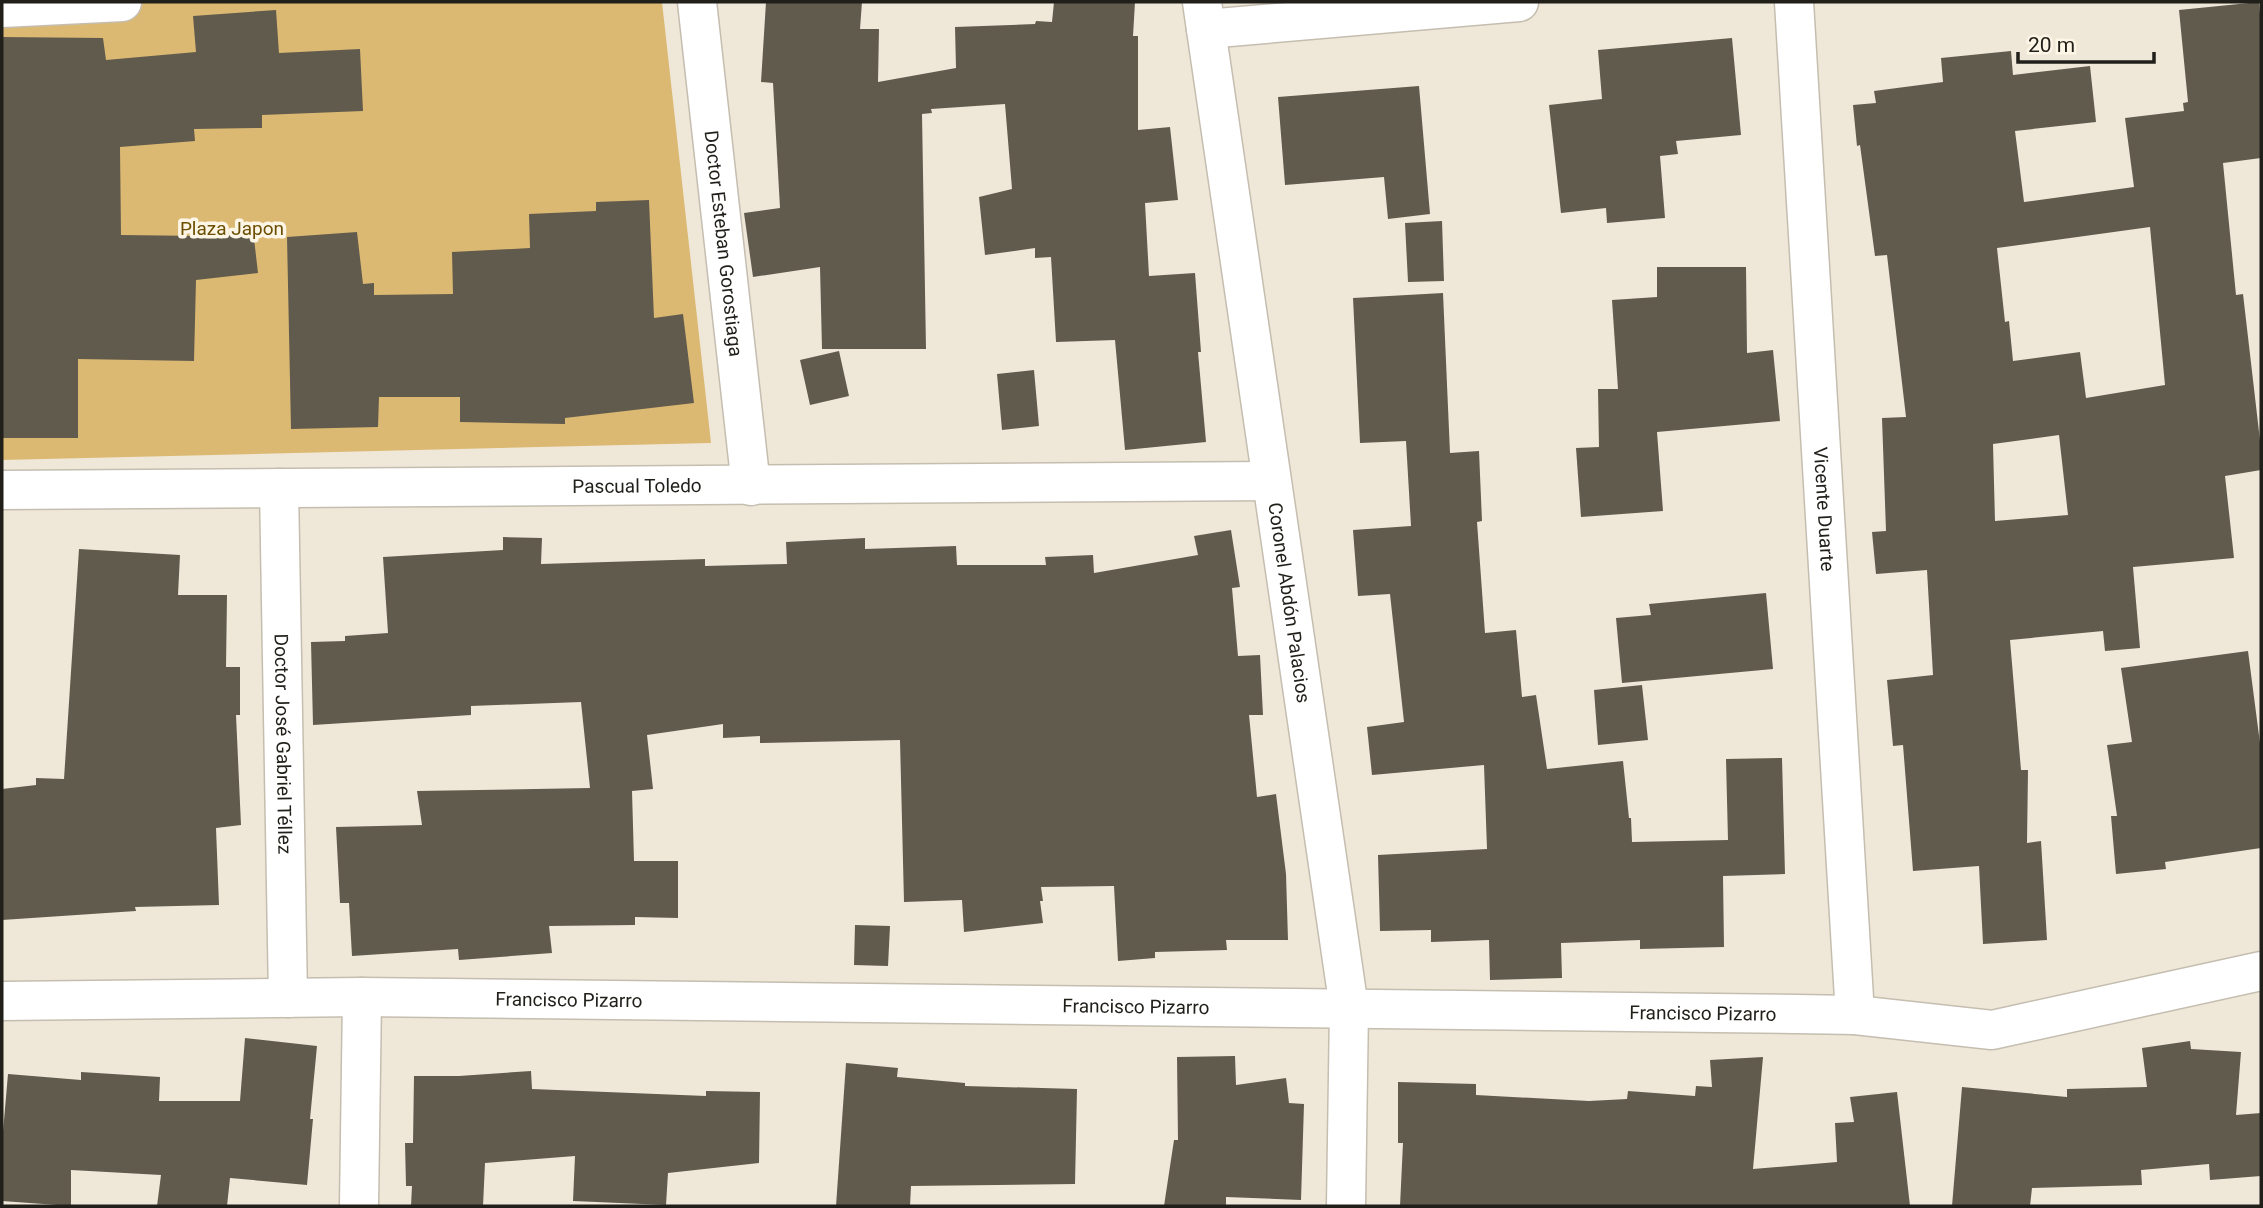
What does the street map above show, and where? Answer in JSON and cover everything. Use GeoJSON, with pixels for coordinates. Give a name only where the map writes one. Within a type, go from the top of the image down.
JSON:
{"type":"FeatureCollection","features":[{"type":"Feature","properties":{"kind":"street"},"geometry":{"type":"LineString","coordinates":[[2,8],[122,2]]}},
{"type":"Feature","properties":{"kind":"street","name":"Doctor Esteban Gorostiaga"},"geometry":{"type":"LineString","coordinates":[[697,2],[751,486]]}},
{"type":"Feature","properties":{"kind":"street"},"geometry":{"type":"LineString","coordinates":[[1204,15],[1519,2]]}},
{"type":"Feature","properties":{"kind":"street","name":"Vicente Duarte"},"geometry":{"type":"LineString","coordinates":[[1794,2],[1855,1015]]}},
{"type":"Feature","properties":{"kind":"street","name":"Coronel Abdón Palacios"},"geometry":{"type":"LineString","coordinates":[[1204,15],[1349,1008],[1346,1206]]}},
{"type":"Feature","properties":{"kind":"street","name":"Pascual Toledo"},"geometry":{"type":"LineString","coordinates":[[2,490],[1271,481]]}},
{"type":"Feature","properties":{"kind":"street","name":"Doctor José Gabriel Téllez"},"geometry":{"type":"LineString","coordinates":[[279,488],[288,998]]}},
{"type":"Feature","properties":{"kind":"street","name":"Francisco Pizarro"},"geometry":{"type":"LineString","coordinates":[[2,1000],[362,997],[1855,1015],[1992,1030],[2261,971]]}},
{"type":"Feature","properties":{"kind":"street"},"geometry":{"type":"LineString","coordinates":[[359,1206],[362,997]]}},
{"type":"Feature","properties":{"kind":"green space","name":"Plaza Japon"},"geometry":{"type":"Polygon","coordinates":[[[2,2],[662,2],[711,443],[2,460],[2,2]]]}},
{"type":"Feature","properties":{"kind":"building"},"geometry":{"type":"Polygon","coordinates":[[[766,2],[862,2],[860,29],[879,29],[878,82],[956,68],[955,27],[1052,22],[1054,2],[1135,2],[1133,36],[1138,36],[1138,130],[1170,127],[1178,200],[1145,203],[1149,276],[1195,273],[1201,352],[1198,352],[1206,442],[1125,450],[1115,340],[1056,342],[1051,257],[1035,258],[1035,248],[985,255],[979,197],[1012,189],[1005,104],[931,109],[932,113],[922,114],[926,349],[822,349],[820,267],[753,277],[744,213],[780,208],[773,83],[761,82],[766,2]]]}},
{"type":"Feature","properties":{"kind":"building"},"geometry":{"type":"Polygon","coordinates":[[[2259,2],[2261,158],[2223,163],[2236,295],[2243,294],[2261,449],[2261,470],[2225,476],[2234,558],[2133,567],[2140,648],[2105,651],[2103,631],[2010,640],[2021,770],[2028,770],[2027,843],[2041,841],[2047,940],[1983,944],[1979,866],[1913,871],[1903,745],[1893,746],[1887,680],[1933,675],[1927,570],[1876,574],[1872,532],[1886,531],[1882,418],[1906,417],[1887,255],[1875,256],[1853,105],[1876,103],[1874,91],[1943,82],[1941,58],[2011,51],[2013,75],[2090,66],[2096,122],[2015,131],[2024,202],[2134,187],[2125,118],[2184,111],[2183,103],[2188,102],[2179,10],[2259,2]],[[2150,227],[1997,248],[2005,322],[2009,321],[2013,361],[2080,352],[2086,398],[2165,385],[2150,227]],[[2059,435],[1993,444],[1995,521],[2068,515],[2059,435]]]}},
{"type":"Feature","properties":{"kind":"building"},"geometry":{"type":"Polygon","coordinates":[[[276,10],[279,53],[360,49],[363,111],[262,115],[262,128],[194,129],[195,141],[120,147],[121,235],[203,236],[253,230],[258,273],[196,280],[194,361],[78,359],[78,438],[2,438],[2,37],[103,38],[106,60],[196,52],[193,16],[276,10]]]}},
{"type":"Feature","properties":{"kind":"building"},"geometry":{"type":"Polygon","coordinates":[[[1732,38],[1741,135],[1676,141],[1678,154],[1660,156],[1665,218],[1607,223],[1606,208],[1561,213],[1549,105],[1602,99],[1598,50],[1732,38]]]}},
{"type":"Feature","properties":{"kind":"building"},"geometry":{"type":"Polygon","coordinates":[[[1419,86],[1430,214],[1388,219],[1384,177],[1285,185],[1278,97],[1419,86]]]}},
{"type":"Feature","properties":{"kind":"building"},"geometry":{"type":"Polygon","coordinates":[[[649,200],[654,318],[683,314],[694,403],[565,418],[565,424],[460,422],[460,397],[379,397],[378,427],[291,429],[287,237],[357,232],[363,284],[374,283],[374,295],[453,294],[452,252],[530,248],[529,214],[596,211],[596,202],[649,200]]]}},
{"type":"Feature","properties":{"kind":"building"},"geometry":{"type":"Polygon","coordinates":[[[1442,221],[1444,281],[1408,282],[1405,223],[1442,221]]]}},
{"type":"Feature","properties":{"kind":"building"},"geometry":{"type":"Polygon","coordinates":[[[1657,267],[1746,267],[1747,353],[1773,350],[1780,421],[1657,432],[1663,511],[1581,517],[1576,448],[1599,447],[1598,389],[1618,389],[1612,300],[1657,297],[1657,267]]]}},
{"type":"Feature","properties":{"kind":"building"},"geometry":{"type":"Polygon","coordinates":[[[1443,293],[1450,453],[1479,451],[1482,521],[1477,522],[1485,633],[1516,630],[1522,697],[1536,695],[1547,769],[1623,761],[1632,842],[1728,840],[1726,759],[1782,758],[1785,874],[1723,876],[1724,947],[1640,949],[1640,940],[1561,943],[1562,978],[1490,980],[1489,940],[1431,942],[1431,930],[1380,931],[1378,855],[1487,849],[1484,765],[1372,775],[1367,727],[1404,722],[1390,594],[1358,596],[1353,530],[1411,526],[1406,441],[1360,443],[1353,298],[1443,293]]]}},
{"type":"Feature","properties":{"kind":"building"},"geometry":{"type":"Polygon","coordinates":[[[839,351],[849,396],[810,405],[800,360],[839,351]]]}},
{"type":"Feature","properties":{"kind":"building"},"geometry":{"type":"Polygon","coordinates":[[[1034,370],[1039,426],[1002,430],[997,374],[1034,370]]]}},
{"type":"Feature","properties":{"kind":"building"},"geometry":{"type":"Polygon","coordinates":[[[1231,530],[1240,587],[1232,588],[1238,656],[1260,655],[1263,715],[1249,715],[1257,797],[1276,794],[1286,874],[1288,940],[1226,940],[1227,950],[1155,952],[1155,958],[1118,961],[1114,886],[1041,887],[1043,923],[964,932],[962,900],[904,902],[900,740],[760,743],[760,736],[723,738],[723,724],[647,735],[653,789],[632,791],[634,861],[678,861],[678,918],[635,917],[635,925],[549,926],[552,953],[459,960],[458,949],[352,956],[349,903],[340,903],[336,827],[422,825],[417,791],[590,788],[581,702],[471,706],[471,715],[313,725],[311,642],[345,641],[345,636],[388,633],[383,557],[503,550],[503,537],[542,538],[541,564],[705,559],[705,566],[787,564],[786,542],[865,538],[865,549],[956,546],[957,565],[1046,565],[1045,557],[1093,555],[1094,573],[1198,555],[1194,536],[1231,530]]]}},
{"type":"Feature","properties":{"kind":"building"},"geometry":{"type":"Polygon","coordinates":[[[79,549],[180,555],[178,595],[227,595],[226,667],[240,667],[240,715],[236,715],[241,825],[216,828],[219,905],[135,907],[136,911],[2,920],[2,789],[36,785],[36,778],[64,779],[79,549]]]}},
{"type":"Feature","properties":{"kind":"building"},"geometry":{"type":"Polygon","coordinates":[[[1766,593],[1773,669],[1622,683],[1616,618],[1651,615],[1649,604],[1766,593]]]}},
{"type":"Feature","properties":{"kind":"building"},"geometry":{"type":"Polygon","coordinates":[[[2248,651],[2261,751],[2261,848],[2165,862],[2166,869],[2116,874],[2111,816],[2117,816],[2107,745],[2132,742],[2121,668],[2248,651]]]}},
{"type":"Feature","properties":{"kind":"building"},"geometry":{"type":"Polygon","coordinates":[[[1642,685],[1648,740],[1598,745],[1594,690],[1642,685]]]}},
{"type":"Feature","properties":{"kind":"building"},"geometry":{"type":"Polygon","coordinates":[[[855,925],[890,926],[888,966],[854,965],[855,925]]]}},
{"type":"Feature","properties":{"kind":"building"},"geometry":{"type":"Polygon","coordinates":[[[245,1038],[317,1046],[307,1185],[230,1178],[227,1206],[157,1206],[161,1175],[71,1170],[71,1206],[2,1201],[2,1143],[8,1074],[81,1080],[81,1072],[160,1077],[159,1101],[240,1101],[245,1038]]]}},
{"type":"Feature","properties":{"kind":"building"},"geometry":{"type":"Polygon","coordinates":[[[2190,1041],[2191,1049],[2241,1052],[2236,1115],[2261,1113],[2261,1176],[2210,1180],[2209,1164],[2141,1170],[2142,1185],[2032,1188],[2030,1206],[1952,1206],[1962,1087],[2067,1097],[2067,1089],[2147,1087],[2142,1048],[2190,1041]]]}},
{"type":"Feature","properties":{"kind":"building"},"geometry":{"type":"Polygon","coordinates":[[[1235,1056],[1236,1085],[1286,1078],[1289,1103],[1304,1104],[1301,1200],[1226,1197],[1226,1206],[1164,1206],[1174,1140],[1178,1140],[1177,1057],[1235,1056]]]}},
{"type":"Feature","properties":{"kind":"building"},"geometry":{"type":"Polygon","coordinates":[[[1763,1057],[1753,1169],[1837,1162],[1835,1123],[1854,1122],[1850,1097],[1897,1092],[1910,1206],[1400,1206],[1403,1143],[1398,1143],[1398,1082],[1476,1084],[1476,1095],[1589,1101],[1627,1099],[1628,1091],[1695,1096],[1696,1086],[1712,1087],[1710,1060],[1763,1057]]]}},
{"type":"Feature","properties":{"kind":"building"},"geometry":{"type":"Polygon","coordinates":[[[846,1063],[898,1068],[897,1077],[965,1083],[965,1086],[1077,1089],[1075,1184],[911,1186],[910,1206],[836,1206],[846,1063]]]}},
{"type":"Feature","properties":{"kind":"building"},"geometry":{"type":"Polygon","coordinates":[[[531,1071],[532,1089],[706,1096],[706,1091],[760,1092],[759,1163],[668,1173],[666,1205],[573,1201],[575,1156],[485,1163],[483,1206],[411,1206],[412,1186],[406,1186],[405,1143],[413,1143],[414,1076],[531,1071]]]}}]}
